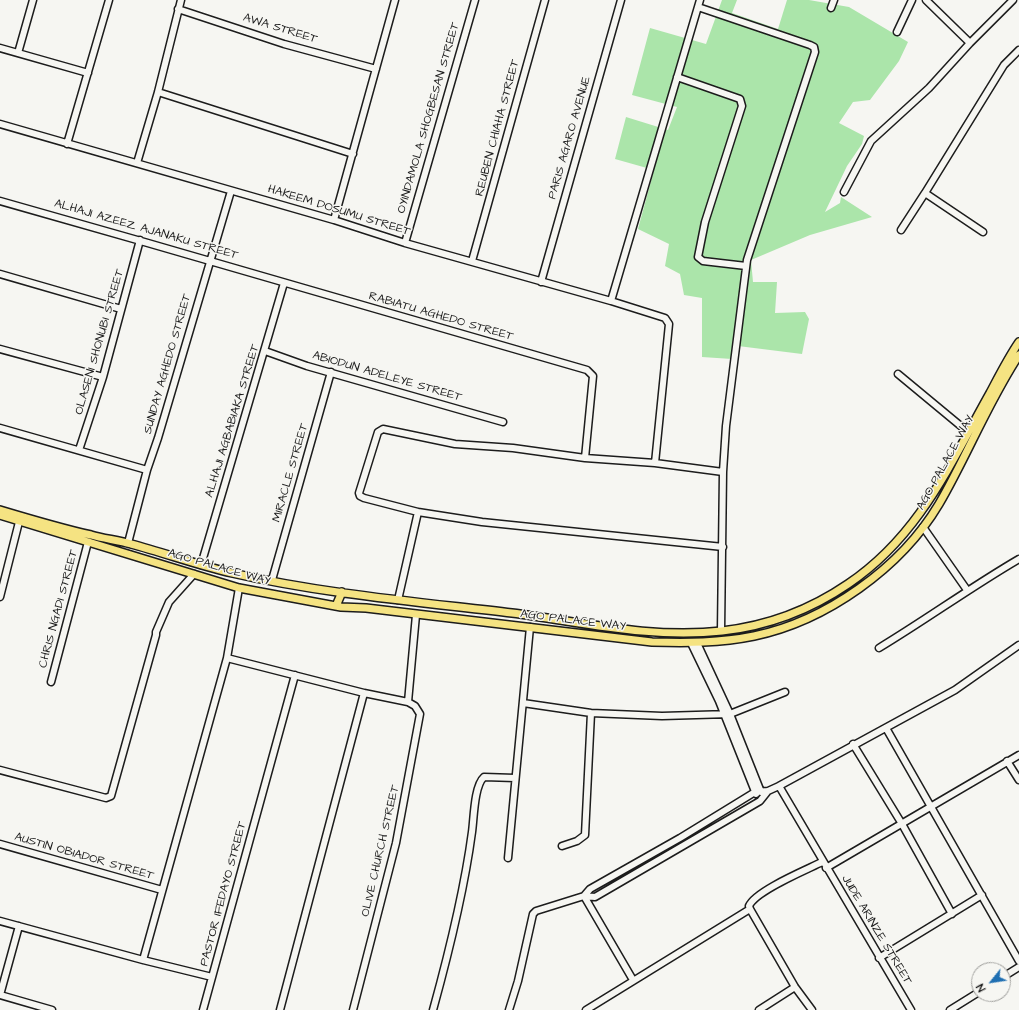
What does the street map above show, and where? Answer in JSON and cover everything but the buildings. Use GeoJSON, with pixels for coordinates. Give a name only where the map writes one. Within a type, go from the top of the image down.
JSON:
{"type":"FeatureCollection","features":[{"type":"Feature","properties":{"kind":"main road","name":"AGO PALACE WAY"},"geometry":{"type":"LineString","coordinates":[[0,515],[20,518],[91,536],[128,543],[233,574],[342,592],[514,614],[591,626],[676,634],[721,631],[751,626],[787,616],[812,605],[848,584],[878,561],[903,536],[931,499],[1019,342]]}},
{"type":"Feature","properties":{"kind":"main road","name":"AGO PALACE WAY"},"geometry":{"type":"LineString","coordinates":[[0,510],[88,542],[239,588],[323,604],[652,642],[694,643],[754,636],[807,619],[851,594],[879,572],[923,527],[939,504],[997,392],[1019,355]]}},
{"type":"Feature","properties":{"kind":"main road"},"geometry":{"type":"LineString","coordinates":[[323,604],[329,590]]}},
{"type":"Feature","properties":{"kind":"main road"},"geometry":{"type":"LineString","coordinates":[[336,606],[342,592]]}},
{"type":"Feature","properties":{"kind":"street"},"geometry":{"type":"LineString","coordinates":[[18,53],[33,0]]}},
{"type":"Feature","properties":{"kind":"street"},"geometry":{"type":"LineString","coordinates":[[67,144],[110,0]]}},
{"type":"Feature","properties":{"kind":"street"},"geometry":{"type":"LineString","coordinates":[[137,162],[158,92],[181,0]]}},
{"type":"Feature","properties":{"kind":"street"},"geometry":{"type":"LineString","coordinates":[[334,220],[395,0]]}},
{"type":"Feature","properties":{"kind":"street","name":"OYINDAMOLA SHOGBESAN STREET"},"geometry":{"type":"LineString","coordinates":[[405,243],[475,0]]}},
{"type":"Feature","properties":{"kind":"street","name":"REUBEN CHIAHA STREET"},"geometry":{"type":"LineString","coordinates":[[472,261],[545,0]]}},
{"type":"Feature","properties":{"kind":"street","name":"PARIS AGARO AVENUE"},"geometry":{"type":"LineString","coordinates":[[541,282],[621,0]]}},
{"type":"Feature","properties":{"kind":"street"},"geometry":{"type":"LineString","coordinates":[[612,301],[700,0]]}},
{"type":"Feature","properties":{"kind":"street"},"geometry":{"type":"LineString","coordinates":[[831,8],[834,0]]}},
{"type":"Feature","properties":{"kind":"street"},"geometry":{"type":"LineString","coordinates":[[897,32],[912,0]]}},
{"type":"Feature","properties":{"kind":"street"},"geometry":{"type":"LineString","coordinates":[[926,0],[970,43]]}},
{"type":"Feature","properties":{"kind":"street"},"geometry":{"type":"LineString","coordinates":[[844,192],[868,146],[929,88],[970,43],[1013,0]]}},
{"type":"Feature","properties":{"kind":"street"},"geometry":{"type":"LineString","coordinates":[[698,7],[810,45],[814,47],[815,52],[746,266],[726,426],[723,472],[721,631]]}},
{"type":"Feature","properties":{"kind":"street","name":"AWA STREET"},"geometry":{"type":"LineString","coordinates":[[178,9],[284,44],[376,68]]}},
{"type":"Feature","properties":{"kind":"street"},"geometry":{"type":"LineString","coordinates":[[0,48],[88,73]]}},
{"type":"Feature","properties":{"kind":"street"},"geometry":{"type":"LineString","coordinates":[[901,230],[1004,65],[1019,50]]}},
{"type":"Feature","properties":{"kind":"street"},"geometry":{"type":"LineString","coordinates":[[677,77],[740,99],[742,102],[705,222],[698,257],[703,261],[746,266]]}},
{"type":"Feature","properties":{"kind":"street"},"geometry":{"type":"LineString","coordinates":[[158,92],[353,154]]}},
{"type":"Feature","properties":{"kind":"street","name":"HAKEEM DOSUMU STREET"},"geometry":{"type":"LineString","coordinates":[[0,124],[67,144],[137,162],[231,191],[334,220],[405,243],[612,301],[665,318],[669,324],[655,463]]}},
{"type":"Feature","properties":{"kind":"street","name":"SUNDAY AGHEDO STREET"},"geometry":{"type":"LineString","coordinates":[[128,543],[147,470],[158,438],[231,191]]}},
{"type":"Feature","properties":{"kind":"street"},"geometry":{"type":"LineString","coordinates":[[925,193],[983,232]]}},
{"type":"Feature","properties":{"kind":"street","name":"ALHAJI AZEEZ AJANAKU STREET"},"geometry":{"type":"LineString","coordinates":[[0,201],[210,260],[284,283]]}},
{"type":"Feature","properties":{"kind":"street","name":"OLASENI SHONUBI STREET"},"geometry":{"type":"LineString","coordinates":[[79,450],[103,377],[140,240]]}},
{"type":"Feature","properties":{"kind":"street"},"geometry":{"type":"LineString","coordinates":[[0,274],[121,309]]}},
{"type":"Feature","properties":{"kind":"street","name":"ALHAJI AGBABIAKA STREET"},"geometry":{"type":"LineString","coordinates":[[201,565],[284,283]]}},
{"type":"Feature","properties":{"kind":"street","name":"RABIATU AGHEDO STREET"},"geometry":{"type":"LineString","coordinates":[[284,283],[591,372],[593,376],[585,458]]}},
{"type":"Feature","properties":{"kind":"street"},"geometry":{"type":"LineString","coordinates":[[0,349],[103,377]]}},
{"type":"Feature","properties":{"kind":"street","name":"ABIODUN ADELEYE STREET"},"geometry":{"type":"LineString","coordinates":[[265,351],[502,422]]}},
{"type":"Feature","properties":{"kind":"street","name":"MIRACLE STREET"},"geometry":{"type":"LineString","coordinates":[[272,580],[331,372]]}},
{"type":"Feature","properties":{"kind":"street"},"geometry":{"type":"LineString","coordinates":[[898,374],[968,432]]}},
{"type":"Feature","properties":{"kind":"street"},"geometry":{"type":"LineString","coordinates":[[0,428],[147,470]]}},
{"type":"Feature","properties":{"kind":"street"},"geometry":{"type":"LineString","coordinates":[[723,472],[655,463],[585,458],[513,448],[455,444],[383,429],[378,432],[359,493],[360,496],[418,512],[482,522],[723,547]]}},
{"type":"Feature","properties":{"kind":"street"},"geometry":{"type":"LineString","coordinates":[[398,600],[418,512]]}},
{"type":"Feature","properties":{"kind":"street"},"geometry":{"type":"LineString","coordinates":[[1,593],[20,518]]}},
{"type":"Feature","properties":{"kind":"street"},"geometry":{"type":"LineString","coordinates":[[923,527],[967,590]]}},
{"type":"Feature","properties":{"kind":"street","name":"CHRIS NGADI STREET"},"geometry":{"type":"LineString","coordinates":[[51,682],[88,542]]}},
{"type":"Feature","properties":{"kind":"street"},"geometry":{"type":"LineString","coordinates":[[879,648],[927,619],[967,590],[1018,561]]}},
{"type":"Feature","properties":{"kind":"street"},"geometry":{"type":"LineString","coordinates":[[0,770],[106,798],[111,796],[156,632],[169,602],[194,574]]}},
{"type":"Feature","properties":{"kind":"street"},"geometry":{"type":"LineString","coordinates":[[143,960],[227,658],[239,588]]}},
{"type":"Feature","properties":{"kind":"street"},"geometry":{"type":"LineString","coordinates":[[227,658],[364,693],[408,702],[416,615]]}},
{"type":"Feature","properties":{"kind":"street"},"geometry":{"type":"LineString","coordinates":[[508,858],[530,627]]}},
{"type":"Feature","properties":{"kind":"street"},"geometry":{"type":"LineString","coordinates":[[694,643],[727,714],[762,799]]}},
{"type":"Feature","properties":{"kind":"street"},"geometry":{"type":"LineString","coordinates":[[584,896],[590,889],[680,838],[758,791],[768,791],[779,786],[853,744],[886,728],[954,690],[1019,645]]}},
{"type":"Feature","properties":{"kind":"street","name":"PASTOR IFEDAYO STREET"},"geometry":{"type":"LineString","coordinates":[[0,920],[143,960],[212,977],[295,675]]}},
{"type":"Feature","properties":{"kind":"street"},"geometry":{"type":"LineString","coordinates":[[523,703],[591,713],[662,716],[727,714],[785,692]]}},
{"type":"Feature","properties":{"kind":"street"},"geometry":{"type":"LineString","coordinates":[[280,1010],[364,693]]}},
{"type":"Feature","properties":{"kind":"street","name":"OLIVE CHURCH STREET"},"geometry":{"type":"LineString","coordinates":[[353,1010],[396,843],[419,724],[420,714],[415,706],[408,702]]}},
{"type":"Feature","properties":{"kind":"street"},"geometry":{"type":"LineString","coordinates":[[562,846],[578,841],[585,835],[591,713]]}},
{"type":"Feature","properties":{"kind":"street"},"geometry":{"type":"LineString","coordinates":[[886,728],[1019,961]]}},
{"type":"Feature","properties":{"kind":"street"},"geometry":{"type":"LineString","coordinates":[[853,744],[902,824],[952,914]]}},
{"type":"Feature","properties":{"kind":"street"},"geometry":{"type":"LineString","coordinates":[[826,868],[1019,755]]}},
{"type":"Feature","properties":{"kind":"street"},"geometry":{"type":"LineString","coordinates":[[1008,761],[1019,780]]}},
{"type":"Feature","properties":{"kind":"street"},"geometry":{"type":"LineString","coordinates":[[433,1010],[452,942],[472,834],[478,784],[484,777],[515,778]]}},
{"type":"Feature","properties":{"kind":"street","name":"JUDE ARINZE STREET"},"geometry":{"type":"LineString","coordinates":[[779,786],[822,862],[911,1010]]}},
{"type":"Feature","properties":{"kind":"street"},"geometry":{"type":"LineString","coordinates":[[509,1010],[518,981],[533,914],[536,911],[584,896],[595,897],[762,799],[768,791]]}},
{"type":"Feature","properties":{"kind":"street","name":"AUSTIN OBIADOR STREET"},"geometry":{"type":"LineString","coordinates":[[0,844],[162,890]]}},
{"type":"Feature","properties":{"kind":"street"},"geometry":{"type":"LineString","coordinates":[[812,1010],[795,987],[749,906],[754,898],[787,879],[822,862]]}},
{"type":"Feature","properties":{"kind":"street"},"geometry":{"type":"LineString","coordinates":[[879,958],[982,895]]}},
{"type":"Feature","properties":{"kind":"street"},"geometry":{"type":"LineString","coordinates":[[584,896],[633,980]]}},
{"type":"Feature","properties":{"kind":"street"},"geometry":{"type":"LineString","coordinates":[[586,1010],[750,909]]}},
{"type":"Feature","properties":{"kind":"street"},"geometry":{"type":"LineString","coordinates":[[19,926],[0,995],[52,1010]]}},
{"type":"Feature","properties":{"kind":"street"},"geometry":{"type":"LineString","coordinates":[[203,1010],[212,977]]}},
{"type":"Feature","properties":{"kind":"street"},"geometry":{"type":"LineString","coordinates":[[759,1010],[795,987]]}},
{"type":"Feature","properties":{"kind":"street"},"geometry":{"type":"LineString","coordinates":[[950,1010],[971,997]]}},
{"type":"Feature","properties":{"kind":"green space"},"geometry":{"type":"Polygon","coordinates":[[[722,0],[737,0],[732,13],[778,29],[787,0],[809,0],[849,7],[908,42],[899,61],[870,100],[853,102],[839,123],[864,136],[862,144],[847,166],[825,212],[840,203],[841,197],[872,217],[810,235],[751,260],[753,282],[777,282],[775,313],[805,312],[809,319],[802,354],[738,346],[732,359],[702,357],[702,298],[684,295],[680,274],[665,266],[669,244],[638,229],[654,170],[615,159],[626,117],[668,130],[677,107],[632,95],[650,28],[706,44],[722,0]]]}}]}
